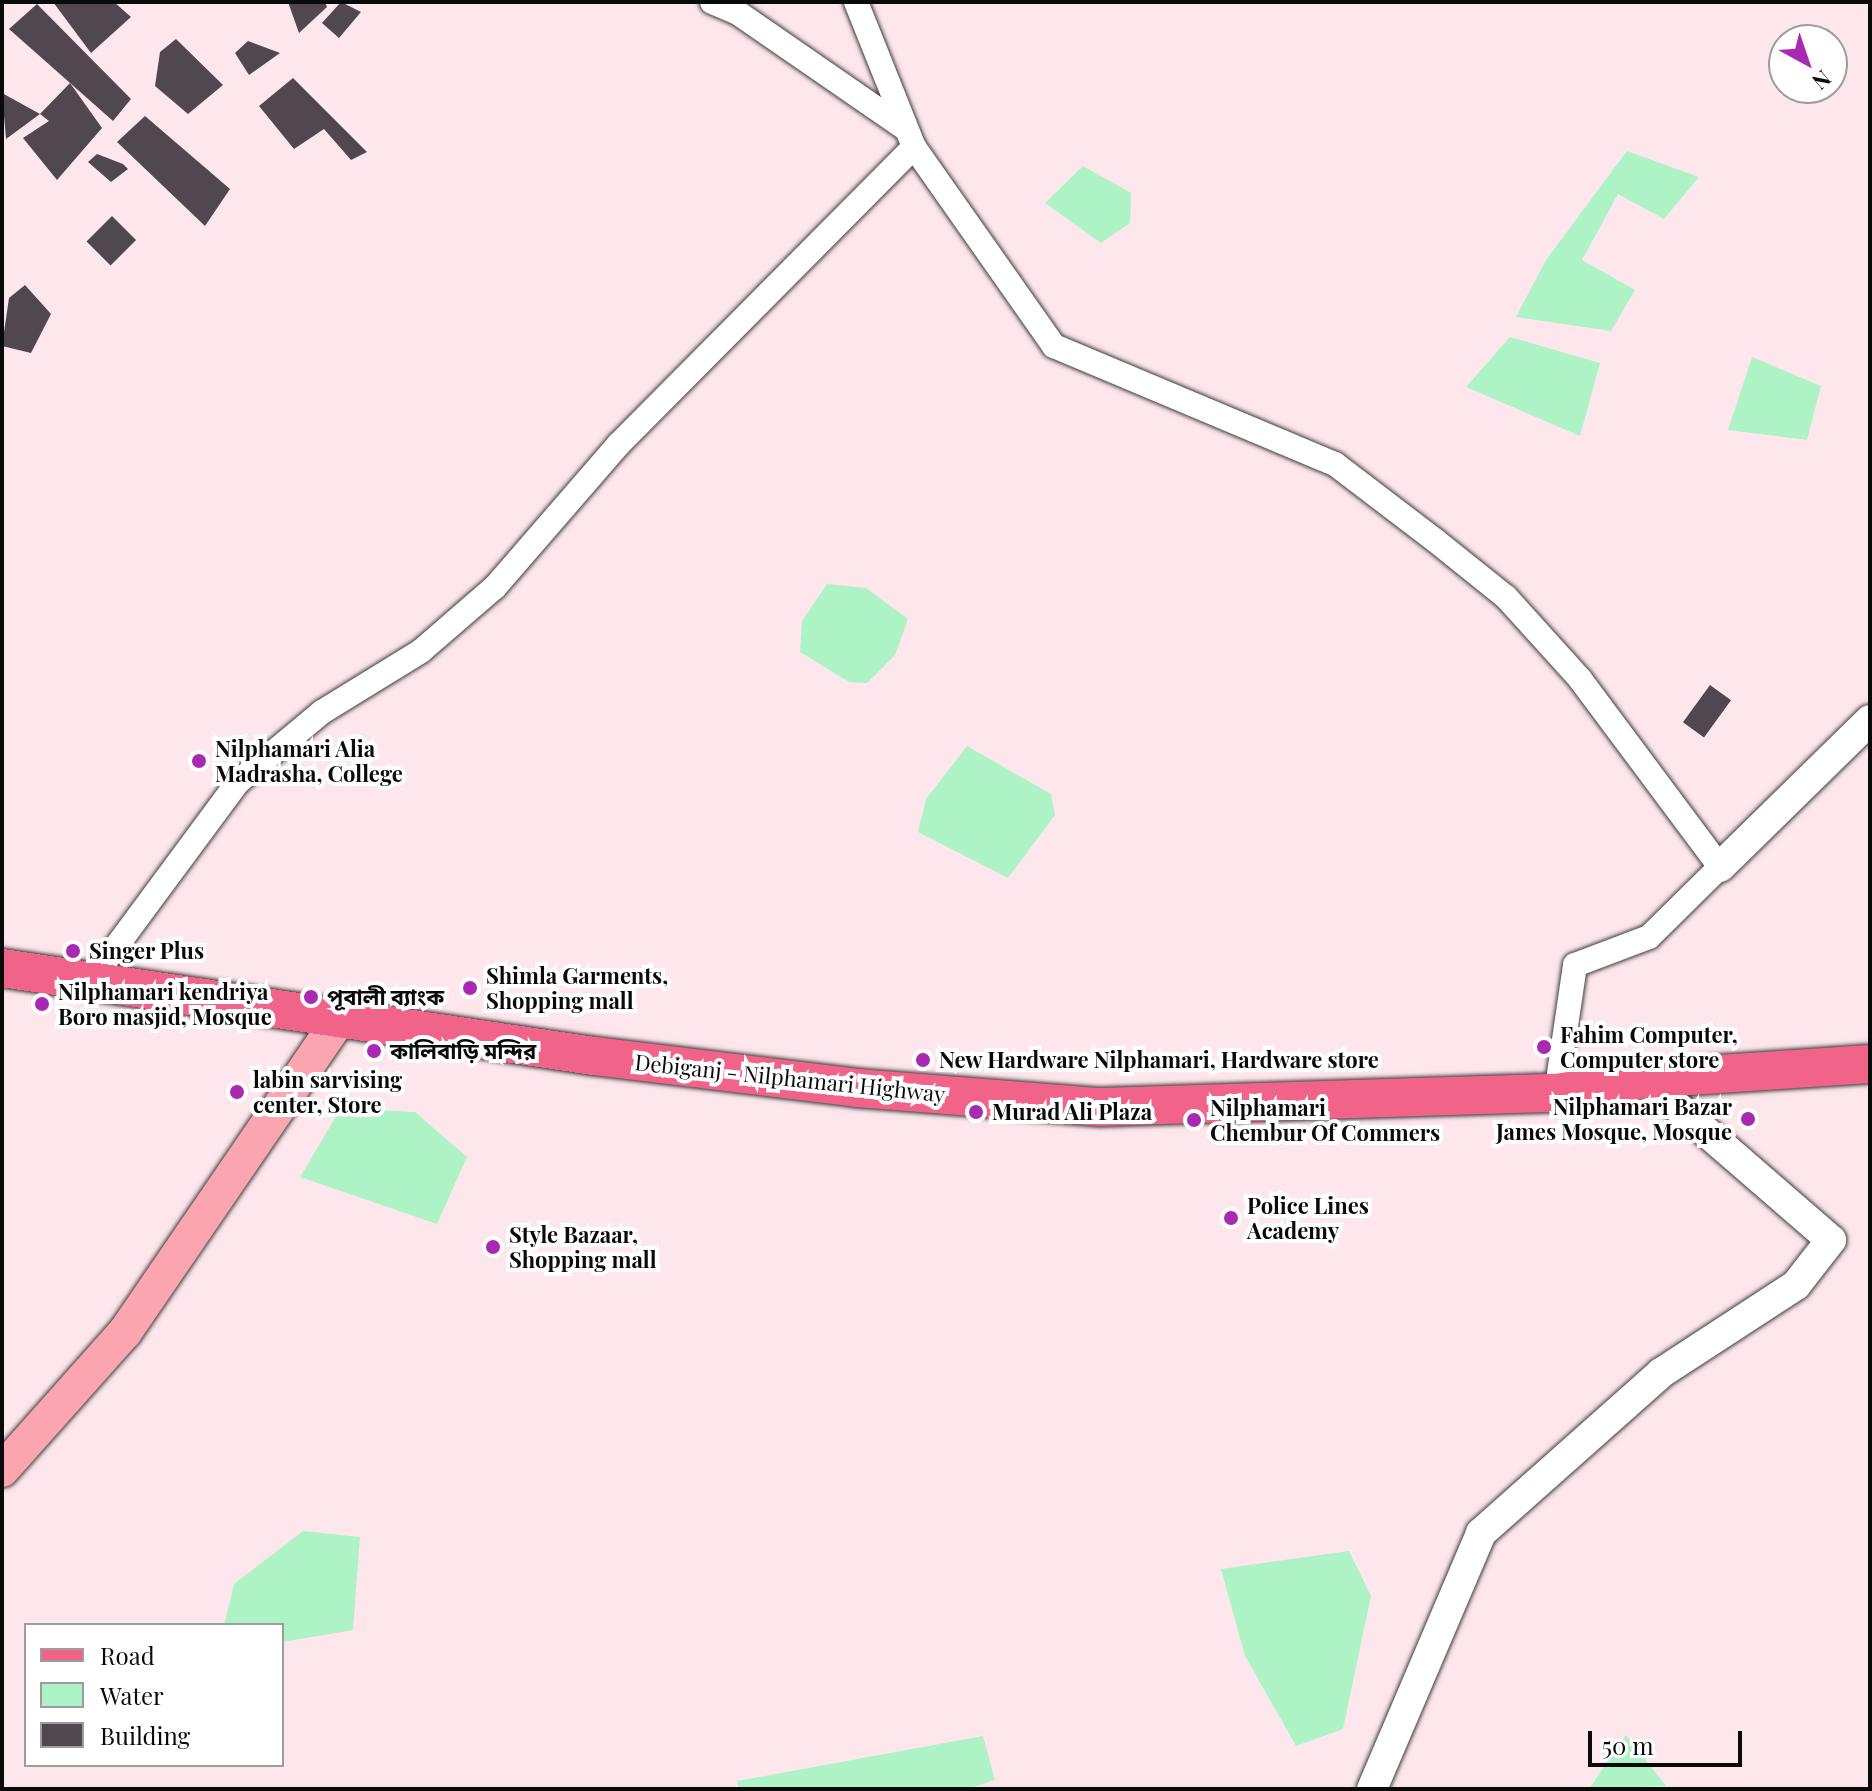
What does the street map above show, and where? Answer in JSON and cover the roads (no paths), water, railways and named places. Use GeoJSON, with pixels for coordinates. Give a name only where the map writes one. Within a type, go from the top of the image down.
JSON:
{"type":"FeatureCollection","features":[{"type":"Feature","properties":{"kind":"main road","name":"Debiganj - Nilphamari Highway"},"geometry":{"type":"LineString","coordinates":[[2,968],[339,1020],[857,1088],[1100,1107],[1556,1093],[1645,1079],[1870,1064]]}},
{"type":"Feature","properties":{"kind":"main road"},"geometry":{"type":"LineString","coordinates":[[2,1470],[125,1332],[339,1020]]}},
{"type":"Feature","properties":{"kind":"street"},"geometry":{"type":"LineString","coordinates":[[712,2],[738,13],[910,138]]}},
{"type":"Feature","properties":{"kind":"street"},"geometry":{"type":"LineString","coordinates":[[856,2],[910,138],[1054,346],[1335,464],[1506,597],[1580,679],[1720,867]]}},
{"type":"Feature","properties":{"kind":"street"},"geometry":{"type":"LineString","coordinates":[[90,982],[238,782],[322,712],[421,651],[495,587],[618,445],[910,138]]}},
{"type":"Feature","properties":{"kind":"street"},"geometry":{"type":"LineString","coordinates":[[1556,1093],[1575,965],[1649,937],[1870,720]]}},
{"type":"Feature","properties":{"kind":"street"},"geometry":{"type":"LineString","coordinates":[[1372,1789],[1481,1533],[1661,1373],[1796,1285],[1831,1240],[1645,1079]]}},
{"type":"Feature","properties":{"kind":"water"},"geometry":{"type":"Polygon","coordinates":[[[1627,151],[1699,177],[1664,219],[1618,194],[1582,260],[1635,290],[1611,331],[1516,317],[1546,260],[1627,151]]]}},
{"type":"Feature","properties":{"kind":"water"},"geometry":{"type":"Polygon","coordinates":[[[1083,166],[1131,193],[1130,223],[1101,243],[1045,203],[1083,166]]]}},
{"type":"Feature","properties":{"kind":"water"},"geometry":{"type":"Polygon","coordinates":[[[1510,337],[1600,363],[1580,436],[1466,387],[1510,337]]]}},
{"type":"Feature","properties":{"kind":"water"},"geometry":{"type":"Polygon","coordinates":[[[1752,357],[1821,386],[1807,440],[1728,430],[1752,357]]]}},
{"type":"Feature","properties":{"kind":"water"},"geometry":{"type":"Polygon","coordinates":[[[827,584],[866,588],[908,619],[895,655],[867,683],[849,682],[800,652],[802,621],[827,584]]]}},
{"type":"Feature","properties":{"kind":"water"},"geometry":{"type":"Polygon","coordinates":[[[967,746],[1051,794],[1055,815],[1008,878],[918,832],[926,799],[967,746]]]}},
{"type":"Feature","properties":{"kind":"water"},"geometry":{"type":"Polygon","coordinates":[[[341,1108],[415,1112],[467,1157],[437,1224],[300,1177],[341,1108]]]}},
{"type":"Feature","properties":{"kind":"water"},"geometry":{"type":"Polygon","coordinates":[[[303,1531],[360,1537],[353,1630],[284,1642],[284,1623],[224,1623],[234,1584],[303,1531]]]}},
{"type":"Feature","properties":{"kind":"water"},"geometry":{"type":"Polygon","coordinates":[[[1349,1551],[1371,1596],[1343,1729],[1296,1746],[1245,1656],[1221,1569],[1349,1551]]]}},
{"type":"Feature","properties":{"kind":"water"},"geometry":{"type":"Polygon","coordinates":[[[1626,1735],[1666,1786],[1589,1789],[1626,1735]]]}},
{"type":"Feature","properties":{"kind":"water"},"geometry":{"type":"Polygon","coordinates":[[[983,1736],[995,1780],[967,1789],[739,1789],[737,1781],[983,1736]]]}},
{"type":"Feature","properties":{"kind":"place","name":"Nilphamari Alia Madrasha, College"},"geometry":{"type":"Point","coordinates":[199,761]}},
{"type":"Feature","properties":{"kind":"place","name":"Singer Plus"},"geometry":{"type":"Point","coordinates":[73,951]}},
{"type":"Feature","properties":{"kind":"place","name":"Shimla Garments, Shopping mall"},"geometry":{"type":"Point","coordinates":[470,988]}},
{"type":"Feature","properties":{"kind":"place","name":"পূবালী ব্যাংক"},"geometry":{"type":"Point","coordinates":[311,997]}},
{"type":"Feature","properties":{"kind":"place","name":"Nilphamari kendriya Boro masjid, Mosque"},"geometry":{"type":"Point","coordinates":[42,1004]}},
{"type":"Feature","properties":{"kind":"place","name":"Fahim Computer, Computer store"},"geometry":{"type":"Point","coordinates":[1544,1047]}},
{"type":"Feature","properties":{"kind":"place","name":"কালিবাড়ি মন্দির"},"geometry":{"type":"Point","coordinates":[374,1051]}},
{"type":"Feature","properties":{"kind":"place","name":"New Hardware Nilphamari, Hardware store"},"geometry":{"type":"Point","coordinates":[923,1060]}},
{"type":"Feature","properties":{"kind":"place","name":"labin sarvising center, Store"},"geometry":{"type":"Point","coordinates":[237,1092]}},
{"type":"Feature","properties":{"kind":"place","name":"Murad Ali Plaza"},"geometry":{"type":"Point","coordinates":[976,1112]}},
{"type":"Feature","properties":{"kind":"place","name":"Nilphamari Bazar James Mosque, Mosque"},"geometry":{"type":"Point","coordinates":[1748,1119]}},
{"type":"Feature","properties":{"kind":"place","name":"Nilphamari Chembur Of Commers"},"geometry":{"type":"Point","coordinates":[1194,1120]}},
{"type":"Feature","properties":{"kind":"place","name":"Police Lines Academy"},"geometry":{"type":"Point","coordinates":[1231,1218]}},
{"type":"Feature","properties":{"kind":"place","name":"Style Bazaar, Shopping mall"},"geometry":{"type":"Point","coordinates":[493,1247]}}]}
